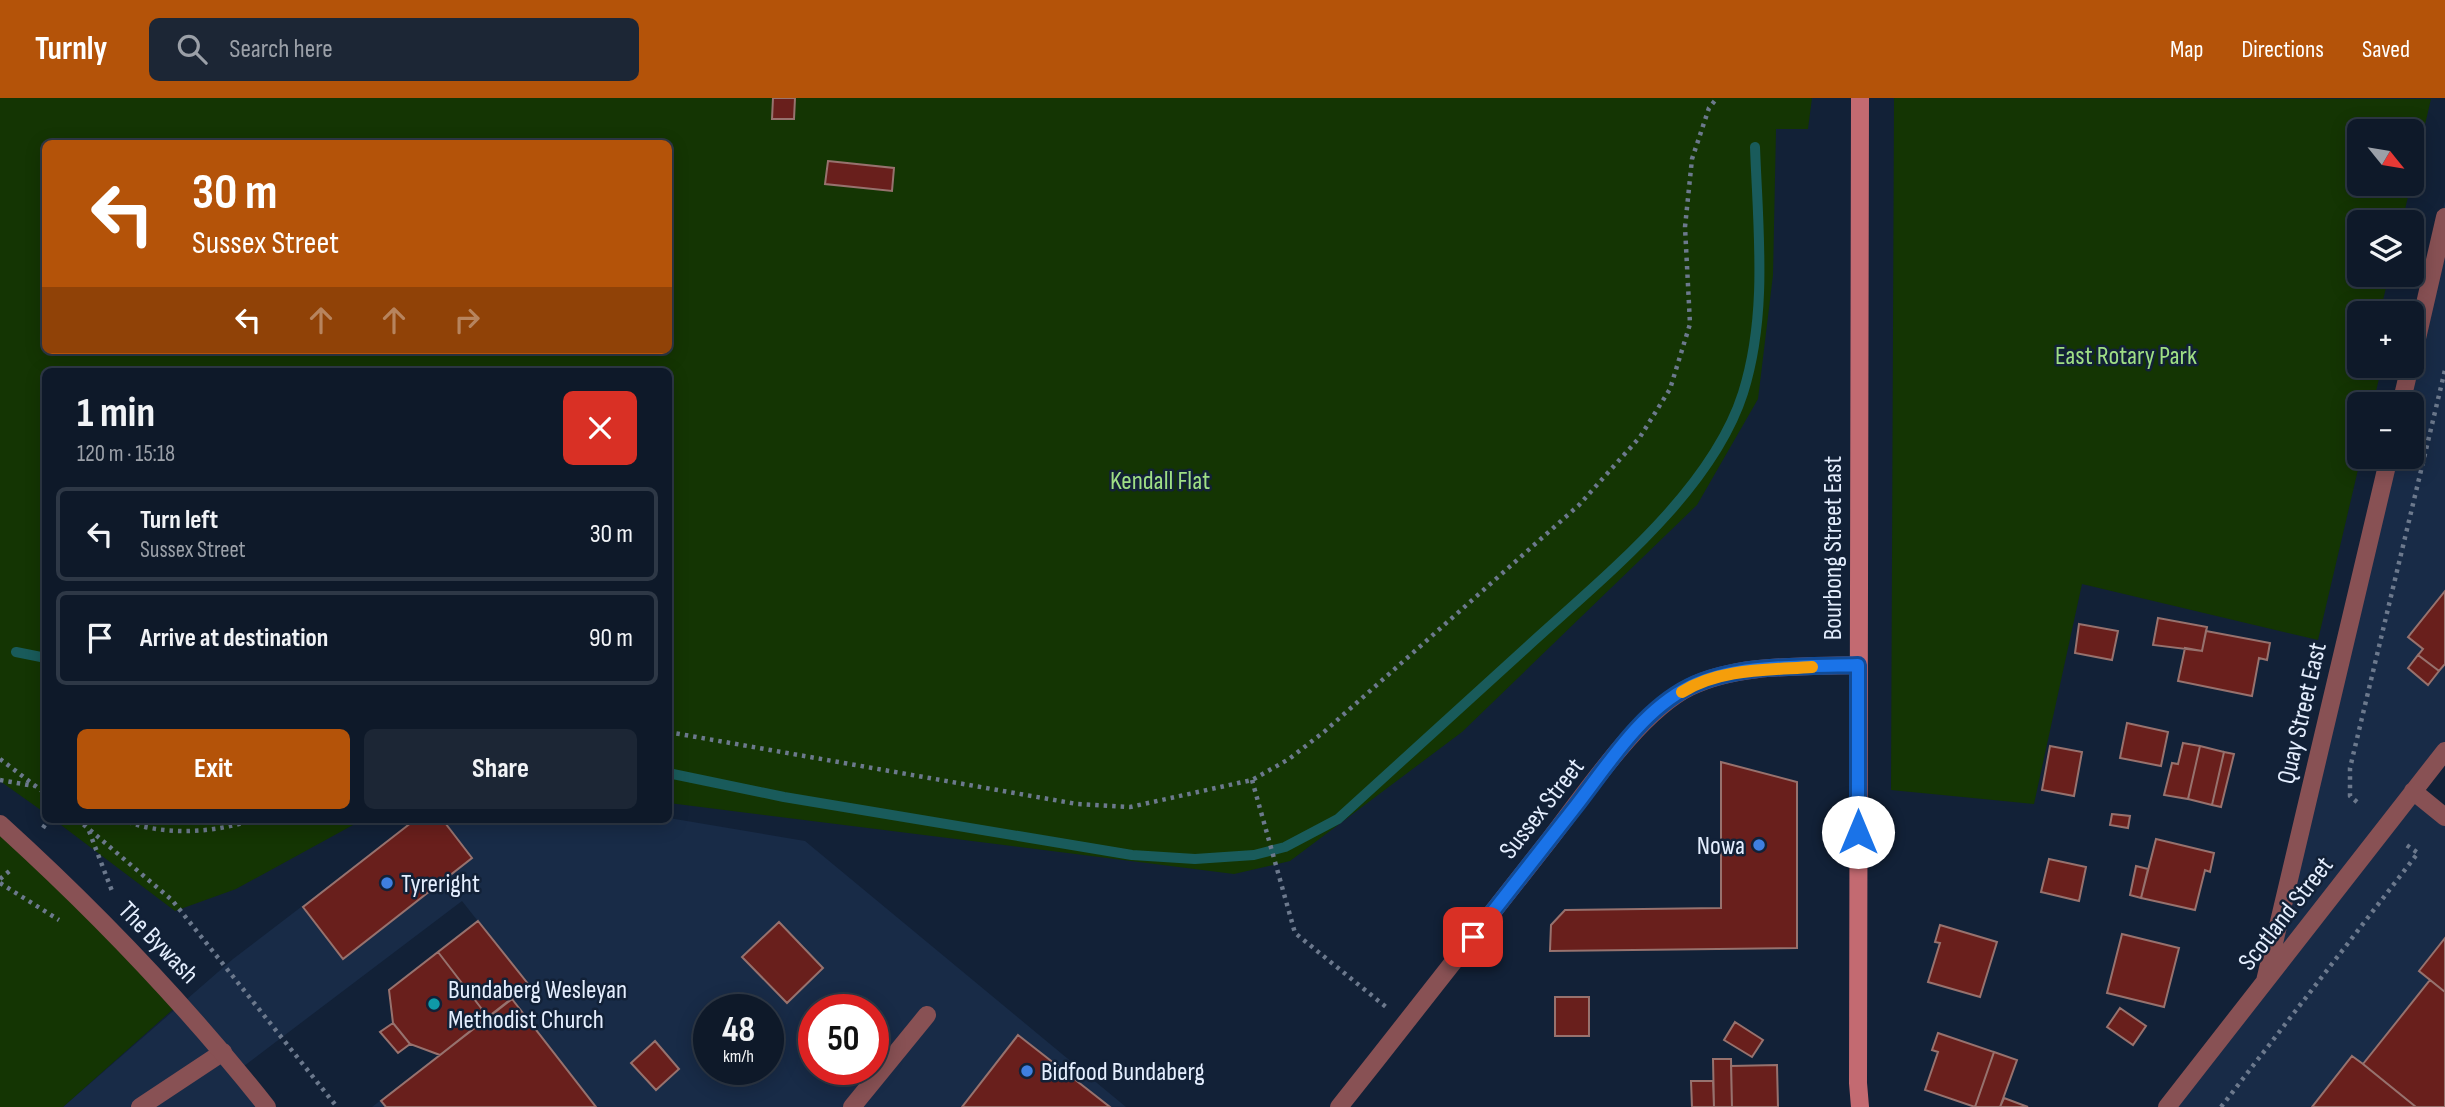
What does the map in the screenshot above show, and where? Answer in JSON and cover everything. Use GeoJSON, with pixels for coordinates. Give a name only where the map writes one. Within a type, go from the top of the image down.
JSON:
{"type":"FeatureCollection","features":[{"type":"Feature","properties":{"kind":"main road","name":"Bourbong Street East"},"geometry":{"type":"LineString","coordinates":[[1860,98],[1860,1107]]}},
{"type":"Feature","properties":{"kind":"main road","name":"Bourbong Street East"},"geometry":{"type":"LineString","coordinates":[[1855,1107],[1858,1083]]}},
{"type":"Feature","properties":{"kind":"street"},"geometry":{"type":"LineString","coordinates":[[2424,308],[2445,217]]}},
{"type":"Feature","properties":{"kind":"street","name":"Quay Street East"},"geometry":{"type":"LineString","coordinates":[[2265,981],[2386,469]]}},
{"type":"Feature","properties":{"kind":"street","name":"Sussex Street"},"geometry":{"type":"LineString","coordinates":[[1339,1107],[1591,786],[1661,706],[1689,687],[1715,677],[1754,671],[1858,665]]}},
{"type":"Feature","properties":{"kind":"street","name":"Scotland Street"},"geometry":{"type":"LineString","coordinates":[[2167,1107],[2445,751]]}},
{"type":"Feature","properties":{"kind":"street"},"geometry":{"type":"LineString","coordinates":[[2413,791],[2445,817]]}},
{"type":"Feature","properties":{"kind":"street","name":"The Bywash"},"geometry":{"type":"LineString","coordinates":[[0,824],[113,931],[223,1052],[267,1107]]}},
{"type":"Feature","properties":{"kind":"street"},"geometry":{"type":"LineString","coordinates":[[852,1107],[927,1015]]}},
{"type":"Feature","properties":{"kind":"street"},"geometry":{"type":"LineString","coordinates":[[140,1107],[223,1052]]}},
{"type":"Feature","properties":{"kind":"path"},"geometry":{"type":"LineString","coordinates":[[672,733],[1077,804],[1130,807],[1252,780],[1290,759],[1579,505],[1640,437],[1670,389],[1690,324],[1685,227],[1692,159],[1709,108],[1717,98]]}},
{"type":"Feature","properties":{"kind":"path"},"geometry":{"type":"LineString","coordinates":[[2357,802],[2350,796],[2350,768],[2445,370]]}},
{"type":"Feature","properties":{"kind":"path"},"geometry":{"type":"LineString","coordinates":[[0,759],[42,791]]}},
{"type":"Feature","properties":{"kind":"path"},"geometry":{"type":"LineString","coordinates":[[0,780],[34,786]]}},
{"type":"Feature","properties":{"kind":"path"},"geometry":{"type":"LineString","coordinates":[[1252,780],[1294,933],[1405,1023]]}},
{"type":"Feature","properties":{"kind":"path"},"geometry":{"type":"LineString","coordinates":[[82,823],[172,900],[337,1107]]}},
{"type":"Feature","properties":{"kind":"path"},"geometry":{"type":"LineString","coordinates":[[135,823],[166,831],[244,823]]}},
{"type":"Feature","properties":{"kind":"path"},"geometry":{"type":"LineString","coordinates":[[89,829],[112,890],[113,931]]}},
{"type":"Feature","properties":{"kind":"path"},"geometry":{"type":"LineString","coordinates":[[2221,1107],[2418,853],[2407,845]]}},
{"type":"Feature","properties":{"kind":"path"},"geometry":{"type":"LineString","coordinates":[[0,879],[9,873]]}},
{"type":"Feature","properties":{"kind":"shaded area"},"geometry":{"type":"Polygon","coordinates":[[[2445,201],[2445,749],[2412,792],[2445,819],[2445,1107],[2165,1107],[2264,980],[2382,469],[2424,469],[2424,392],[2400,392],[2403,378],[2424,378],[2424,301],[2421,301],[2445,201]]]}},
{"type":"Feature","properties":{"kind":"shaded area"},"geometry":{"type":"Polygon","coordinates":[[[672,819],[805,841],[1126,1107],[372,1107],[528,985],[462,901],[240,1069],[269,1107],[63,1107],[233,959],[411,823],[672,823],[672,819]]]}},
{"type":"Feature","properties":{"kind":"green space","name":"Kendall Flat"},"geometry":{"type":"Polygon","coordinates":[[[0,98],[1812,98],[1808,129],[1776,129],[1773,275],[1758,399],[1697,505],[1462,732],[1290,861],[1234,874],[672,803],[672,368],[42,368],[42,811],[0,781],[0,98]]]}},
{"type":"Feature","properties":{"kind":"green space","name":"East Rotary Park"},"geometry":{"type":"Polygon","coordinates":[[[1894,98],[2431,99],[2424,129],[2424,119],[2347,119],[2347,196],[2408,196],[2405,210],[2347,210],[2347,287],[2386,287],[2383,301],[2347,301],[2347,378],[2379,378],[2376,392],[2347,392],[2347,469],[2358,469],[2318,640],[2082,584],[2034,804],[1891,790],[1894,98]]]}},
{"type":"Feature","properties":{"kind":"green space"},"geometry":{"type":"Polygon","coordinates":[[[58,823],[357,823],[236,889],[175,911],[58,823]]]}},
{"type":"Feature","properties":{"kind":"green space"},"geometry":{"type":"Polygon","coordinates":[[[0,829],[179,1004],[63,1107],[0,1107],[0,829]]]}},
{"type":"Feature","properties":{"kind":"building"},"geometry":{"type":"Polygon","coordinates":[[[773,98],[795,98],[794,119],[772,119],[773,98]]]}},
{"type":"Feature","properties":{"kind":"building"},"geometry":{"type":"Polygon","coordinates":[[[828,161],[894,168],[892,191],[825,184],[828,161]]]}},
{"type":"Feature","properties":{"kind":"building"},"geometry":{"type":"Polygon","coordinates":[[[2445,591],[2445,664],[2439,671],[2418,655],[2423,649],[2408,637],[2445,591]]]}},
{"type":"Feature","properties":{"kind":"building"},"geometry":{"type":"Polygon","coordinates":[[[2158,618],[2207,627],[2202,651],[2153,645],[2158,618]]]}},
{"type":"Feature","properties":{"kind":"building"},"geometry":{"type":"Polygon","coordinates":[[[2079,624],[2118,631],[2112,660],[2075,653],[2079,624]]]}},
{"type":"Feature","properties":{"kind":"building"},"geometry":{"type":"Polygon","coordinates":[[[2206,631],[2270,643],[2267,660],[2259,658],[2252,696],[2178,681],[2185,648],[2202,651],[2206,631]]]}},
{"type":"Feature","properties":{"kind":"building"},"geometry":{"type":"Polygon","coordinates":[[[2418,655],[2439,671],[2428,685],[2408,668],[2418,655]]]}},
{"type":"Feature","properties":{"kind":"building"},"geometry":{"type":"Polygon","coordinates":[[[2127,723],[2168,732],[2161,766],[2120,758],[2127,723]]]}},
{"type":"Feature","properties":{"kind":"building"},"geometry":{"type":"Polygon","coordinates":[[[2183,743],[2200,746],[2188,799],[2164,795],[2172,763],[2178,764],[2183,743]]]}},
{"type":"Feature","properties":{"kind":"building"},"geometry":{"type":"Polygon","coordinates":[[[2050,746],[2082,752],[2074,796],[2042,790],[2050,746]]]}},
{"type":"Feature","properties":{"kind":"building"},"geometry":{"type":"Polygon","coordinates":[[[2200,746],[2224,752],[2212,805],[2188,799],[2200,746]]]}},
{"type":"Feature","properties":{"kind":"building"},"geometry":{"type":"Polygon","coordinates":[[[2224,752],[2234,754],[2221,807],[2212,805],[2224,752]]]}},
{"type":"Feature","properties":{"kind":"building","name":"Nowa"},"geometry":{"type":"Polygon","coordinates":[[[1721,762],[1797,782],[1797,948],[1550,951],[1551,925],[1565,910],[1721,908],[1721,762]]]}},
{"type":"Feature","properties":{"kind":"building"},"geometry":{"type":"Polygon","coordinates":[[[2112,814],[2130,816],[2128,828],[2110,825],[2112,814]]]}},
{"type":"Feature","properties":{"kind":"building","name":"Tyreright"},"geometry":{"type":"Polygon","coordinates":[[[411,823],[445,823],[472,858],[343,959],[303,907],[411,823]]]}},
{"type":"Feature","properties":{"kind":"building"},"geometry":{"type":"Polygon","coordinates":[[[2156,839],[2214,853],[2210,872],[2205,870],[2195,910],[2141,898],[2156,839]]]}},
{"type":"Feature","properties":{"kind":"building"},"geometry":{"type":"Polygon","coordinates":[[[2049,859],[2086,867],[2079,901],[2041,892],[2049,859]]]}},
{"type":"Feature","properties":{"kind":"building"},"geometry":{"type":"Polygon","coordinates":[[[2136,866],[2148,869],[2141,898],[2130,895],[2136,866]]]}},
{"type":"Feature","properties":{"kind":"building"},"geometry":{"type":"Polygon","coordinates":[[[478,921],[529,985],[488,1017],[438,952],[478,921]]]}},
{"type":"Feature","properties":{"kind":"building"},"geometry":{"type":"Polygon","coordinates":[[[779,922],[823,968],[787,1003],[784,994],[778,994],[742,957],[779,922]]]}},
{"type":"Feature","properties":{"kind":"building"},"geometry":{"type":"Polygon","coordinates":[[[1940,925],[1997,942],[1980,997],[1928,982],[1940,943],[1935,942],[1940,925]]]}},
{"type":"Feature","properties":{"kind":"building"},"geometry":{"type":"Polygon","coordinates":[[[2122,934],[2179,948],[2164,1007],[2107,993],[2122,934]]]}},
{"type":"Feature","properties":{"kind":"building"},"geometry":{"type":"Polygon","coordinates":[[[2445,938],[2445,992],[2419,971],[2445,938]]]}},
{"type":"Feature","properties":{"kind":"building","name":"Bundaberg Wesleyan Methodist Church"},"geometry":{"type":"Polygon","coordinates":[[[438,952],[488,1017],[440,1055],[410,1044],[393,1023],[389,990],[438,952]]]}},
{"type":"Feature","properties":{"kind":"building"},"geometry":{"type":"Polygon","coordinates":[[[2430,980],[2445,992],[2445,1107],[2416,1107],[2363,1064],[2430,980]]]}},
{"type":"Feature","properties":{"kind":"building"},"geometry":{"type":"Polygon","coordinates":[[[1555,997],[1589,997],[1589,1036],[1555,1036],[1555,997]]]}},
{"type":"Feature","properties":{"kind":"building"},"geometry":{"type":"Polygon","coordinates":[[[512,999],[596,1107],[386,1107],[381,1101],[512,999]]]}},
{"type":"Feature","properties":{"kind":"building"},"geometry":{"type":"Polygon","coordinates":[[[2120,1008],[2146,1026],[2133,1045],[2107,1027],[2120,1008]]]}},
{"type":"Feature","properties":{"kind":"building"},"geometry":{"type":"Polygon","coordinates":[[[1735,1022],[1763,1040],[1752,1057],[1724,1040],[1735,1022]]]}},
{"type":"Feature","properties":{"kind":"building"},"geometry":{"type":"Polygon","coordinates":[[[393,1023],[410,1044],[398,1053],[380,1032],[393,1023]]]}},
{"type":"Feature","properties":{"kind":"building"},"geometry":{"type":"Polygon","coordinates":[[[1938,1033],[1994,1052],[1975,1107],[1925,1090],[1938,1052],[1932,1050],[1938,1033]]]}},
{"type":"Feature","properties":{"kind":"building","name":"Bidfood Bundaberg"},"geometry":{"type":"Polygon","coordinates":[[[1018,1035],[1110,1107],[962,1107],[1018,1035]]]}},
{"type":"Feature","properties":{"kind":"building"},"geometry":{"type":"Polygon","coordinates":[[[655,1041],[679,1069],[656,1090],[631,1063],[655,1041]]]}},
{"type":"Feature","properties":{"kind":"building"},"geometry":{"type":"Polygon","coordinates":[[[1994,1052],[2017,1060],[2000,1107],[1975,1107],[1994,1052]]]}},
{"type":"Feature","properties":{"kind":"building"},"geometry":{"type":"Polygon","coordinates":[[[2352,1056],[2363,1064],[2416,1107],[2312,1107],[2352,1056]]]}},
{"type":"Feature","properties":{"kind":"building"},"geometry":{"type":"Polygon","coordinates":[[[1713,1059],[1731,1059],[1732,1107],[1714,1107],[1713,1059]]]}},
{"type":"Feature","properties":{"kind":"building"},"geometry":{"type":"Polygon","coordinates":[[[1777,1065],[1778,1107],[1732,1107],[1731,1066],[1777,1065]]]}},
{"type":"Feature","properties":{"kind":"building"},"geometry":{"type":"Polygon","coordinates":[[[1691,1081],[1713,1081],[1714,1107],[1692,1107],[1691,1081]]]}},
{"type":"Feature","properties":{"kind":"building"},"geometry":{"type":"Polygon","coordinates":[[[2004,1098],[2028,1107],[2000,1107],[2004,1098]]]}},
{"type":"Feature","properties":{"kind":"waterway"},"geometry":{"type":"LineString","coordinates":[[672,774],[784,797],[1132,855],[1195,859],[1254,855],[1285,847],[1338,819],[1651,532],[1706,465],[1728,430],[1743,393],[1751,363],[1759,302],[1755,147]]}},
{"type":"Feature","properties":{"kind":"waterway"},"geometry":{"type":"LineString","coordinates":[[16,652],[42,657]]}},
{"type":"Feature","properties":{"kind":"slow traffic"},"geometry":{"type":"LineString","coordinates":[[1682,692],[1715,677],[1812,667]]}},
{"type":"Feature","properties":{"kind":"place","name":"Nowa"},"geometry":{"type":"Point","coordinates":[1759,845]}},
{"type":"Feature","properties":{"kind":"place","name":"Tyreright"},"geometry":{"type":"Point","coordinates":[387,883]}},
{"type":"Feature","properties":{"kind":"place","name":"Bundaberg Wesleyan Methodist Church"},"geometry":{"type":"Point","coordinates":[434,1004]}},
{"type":"Feature","properties":{"kind":"place","name":"Bidfood Bundaberg"},"geometry":{"type":"Point","coordinates":[1027,1071]}},
{"type":"Feature","properties":{"kind":"route"},"geometry":{"type":"LineString","coordinates":[[1473,937],[1631,738],[1661,706],[1689,687],[1715,677],[1754,671],[1858,665],[1858,832]]}}]}
